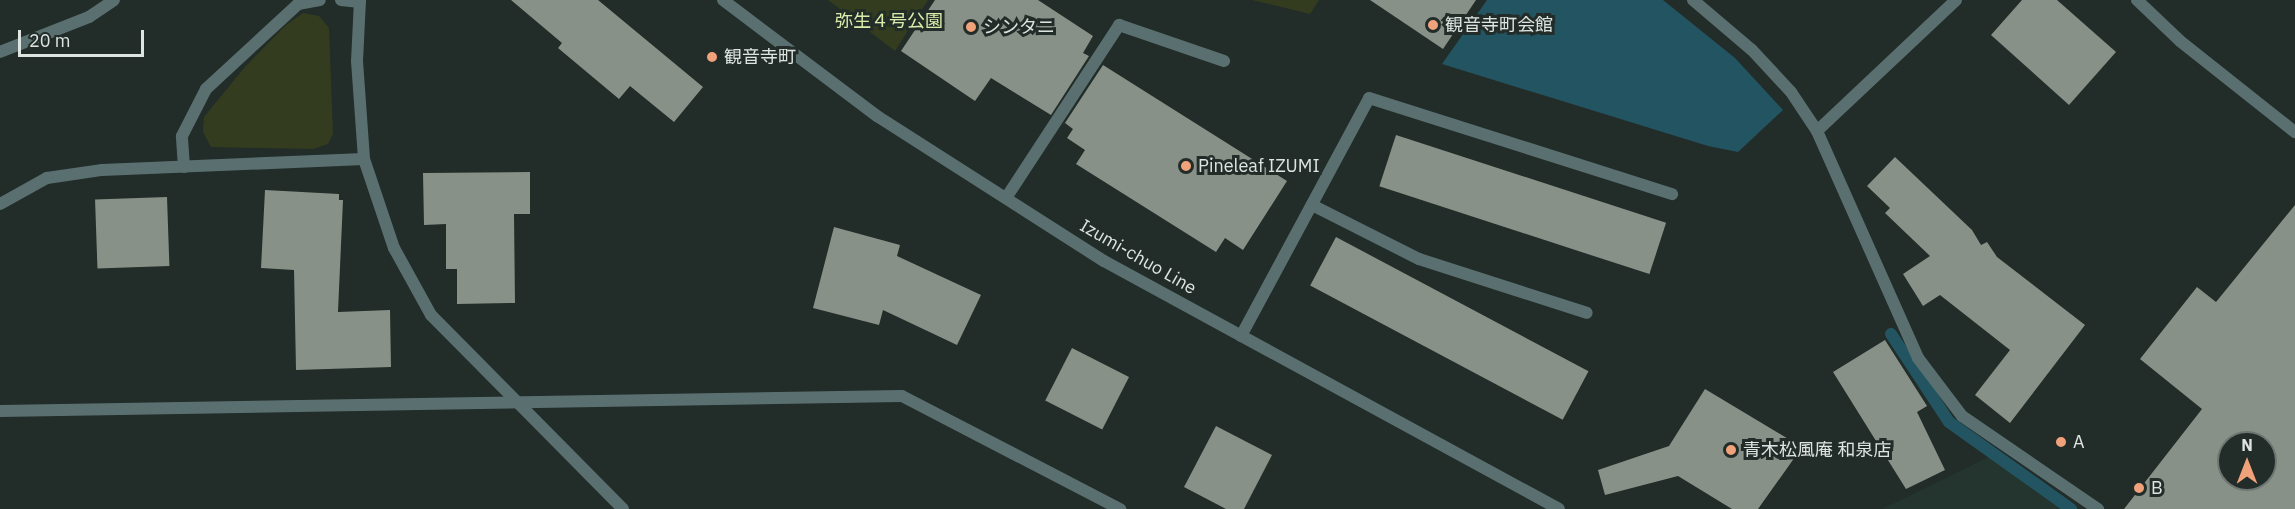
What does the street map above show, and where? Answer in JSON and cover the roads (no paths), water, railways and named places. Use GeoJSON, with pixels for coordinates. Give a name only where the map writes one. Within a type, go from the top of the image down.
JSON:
{"type":"FeatureCollection","features":[{"type":"Feature","properties":{"kind":"street"},"geometry":{"type":"LineString","coordinates":[[0,52],[88,17],[114,0]]}},
{"type":"Feature","properties":{"kind":"street"},"geometry":{"type":"LineString","coordinates":[[183,167],[182,136],[206,89],[298,4],[320,0]]}},
{"type":"Feature","properties":{"kind":"street"},"geometry":{"type":"LineString","coordinates":[[341,0],[360,1],[357,61],[364,159],[394,248],[431,315],[516,404],[623,509]]}},
{"type":"Feature","properties":{"kind":"street","name":"Izumi-chuo Line"},"geometry":{"type":"LineString","coordinates":[[723,0],[877,116],[1104,261],[1559,509]]}},
{"type":"Feature","properties":{"kind":"street"},"geometry":{"type":"LineString","coordinates":[[1693,0],[1752,50],[1791,92],[1818,131],[1918,358],[1962,416],[2098,509]]}},
{"type":"Feature","properties":{"kind":"street"},"geometry":{"type":"LineString","coordinates":[[1818,131],[1956,0]]}},
{"type":"Feature","properties":{"kind":"street"},"geometry":{"type":"LineString","coordinates":[[2137,0],[2180,40],[2295,132]]}},
{"type":"Feature","properties":{"kind":"street"},"geometry":{"type":"LineString","coordinates":[[1006,198],[1119,25],[1224,62]]}},
{"type":"Feature","properties":{"kind":"street"},"geometry":{"type":"LineString","coordinates":[[1241,336],[1369,98],[1672,194]]}},
{"type":"Feature","properties":{"kind":"street"},"geometry":{"type":"LineString","coordinates":[[0,204],[47,178],[102,170],[364,159]]}},
{"type":"Feature","properties":{"kind":"street"},"geometry":{"type":"LineString","coordinates":[[1312,205],[1419,260],[1587,313]]}},
{"type":"Feature","properties":{"kind":"street"},"geometry":{"type":"LineString","coordinates":[[0,411],[902,396],[1120,509]]}},
{"type":"Feature","properties":{"kind":"water"},"geometry":{"type":"Polygon","coordinates":[[[1487,0],[1663,0],[1735,58],[1783,110],[1738,152],[1708,146],[1442,64],[1487,0]]]}},
{"type":"Feature","properties":{"kind":"waterway"},"geometry":{"type":"LineString","coordinates":[[1891,334],[1949,422],[2071,509]]}},
{"type":"Feature","properties":{"kind":"place","name":"観音寺町会館"},"geometry":{"type":"Point","coordinates":[1433,25]}},
{"type":"Feature","properties":{"kind":"place","name":"シンタニ"},"geometry":{"type":"Point","coordinates":[971,27]}},
{"type":"Feature","properties":{"kind":"place","name":"観音寺町"},"geometry":{"type":"Point","coordinates":[712,57]}},
{"type":"Feature","properties":{"kind":"place","name":"Pineleaf IZUMI"},"geometry":{"type":"Point","coordinates":[1186,166]}},
{"type":"Feature","properties":{"kind":"place","name":"A"},"geometry":{"type":"Point","coordinates":[2061,442]}},
{"type":"Feature","properties":{"kind":"place","name":"青木松風庵 和泉店"},"geometry":{"type":"Point","coordinates":[1731,450]}},
{"type":"Feature","properties":{"kind":"place","name":"B"},"geometry":{"type":"Point","coordinates":[2139,488]}},
{"type":"Feature","properties":{"kind":"park label","name":"弥生４号公園"},"geometry":{"type":"Point","coordinates":[889,21]}}]}
